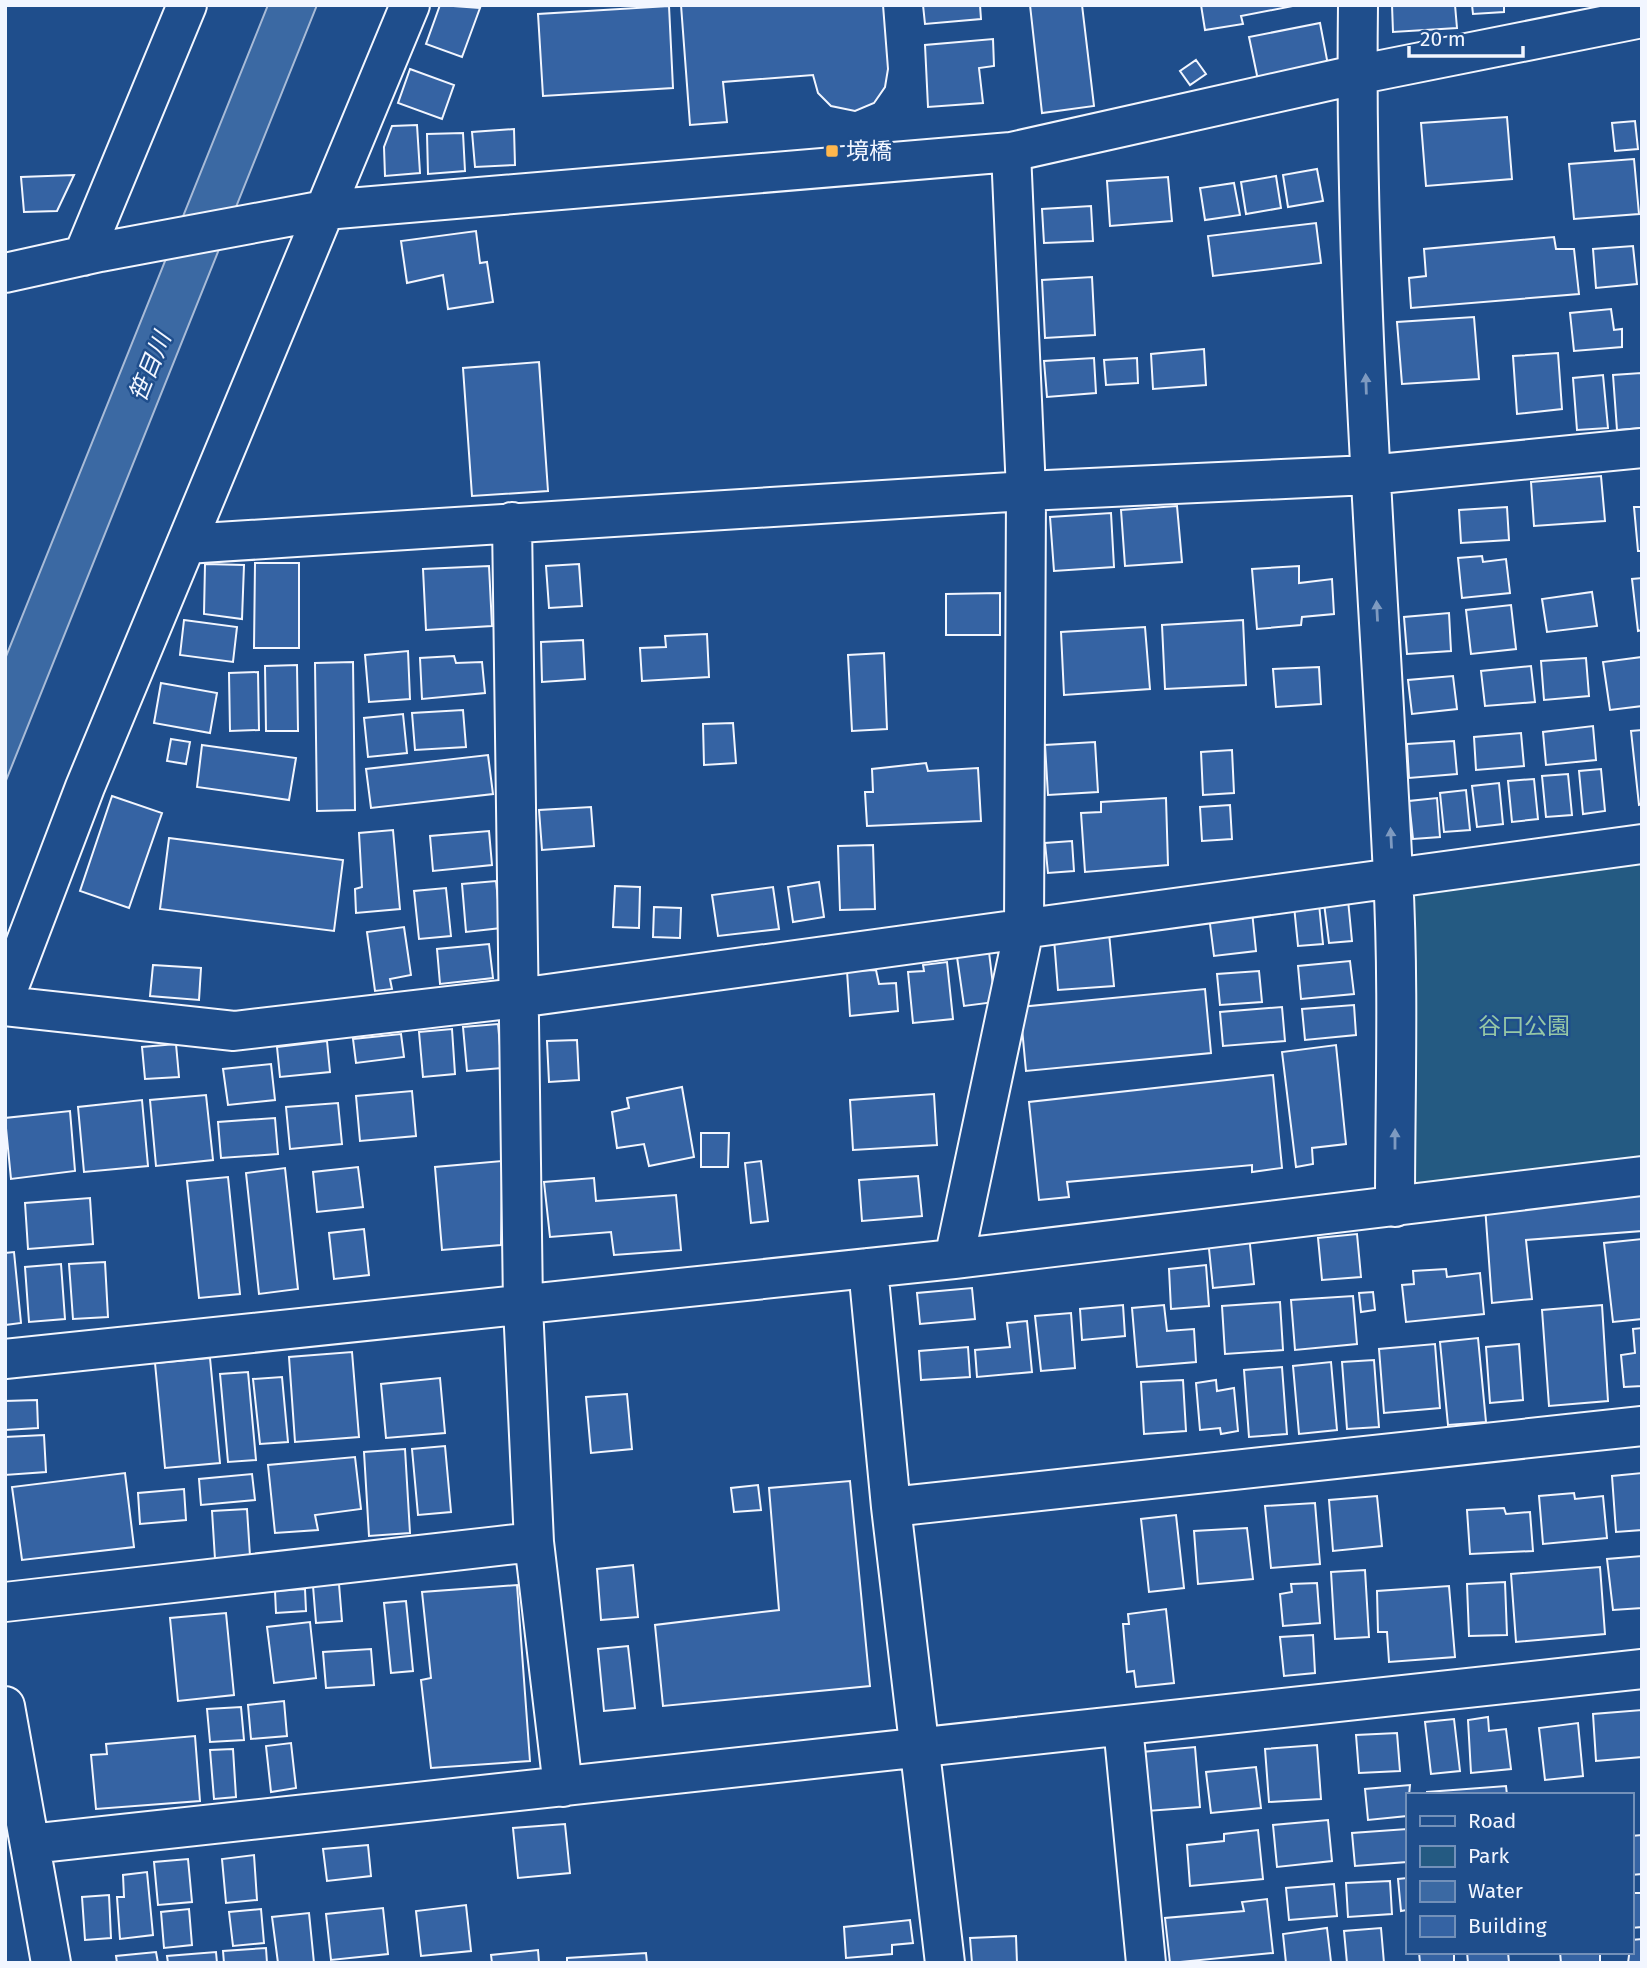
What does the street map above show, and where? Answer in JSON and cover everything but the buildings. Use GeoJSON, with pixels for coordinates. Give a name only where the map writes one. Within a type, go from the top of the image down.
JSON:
{"type":"FeatureCollection","features":[{"type":"Feature","properties":{"kind":"street"},"geometry":{"type":"LineString","coordinates":[[92,254],[187,5]]}},
{"type":"Feature","properties":{"kind":"street"},"geometry":{"type":"LineString","coordinates":[[5,997],[85,787],[186,544],[309,213],[410,5]]}},
{"type":"Feature","properties":{"kind":"street"},"geometry":{"type":"LineString","coordinates":[[1358,5],[1357,75],[1369,475],[1393,878],[1395,1207]]}},
{"type":"Feature","properties":{"kind":"street"},"geometry":{"type":"LineString","coordinates":[[5,274],[92,254],[309,213],[1011,152],[1357,75],[1642,18]]}},
{"type":"Feature","properties":{"kind":"street"},"geometry":{"type":"LineString","coordinates":[[954,1259],[1024,929],[1026,491],[1011,152]]}},
{"type":"Feature","properties":{"kind":"street"},"geometry":{"type":"LineString","coordinates":[[186,544],[1026,491],[1369,475],[1642,448]]}},
{"type":"Feature","properties":{"kind":"street"},"geometry":{"type":"LineString","coordinates":[[512,522],[523,1306],[534,1542],[563,1787]]}},
{"type":"Feature","properties":{"kind":"street"},"geometry":{"type":"LineString","coordinates":[[5,1006],[234,1031],[518,998],[1642,844]]}},
{"type":"Feature","properties":{"kind":"street"},"geometry":{"type":"LineString","coordinates":[[5,1359],[954,1259],[1642,1176]]}},
{"type":"Feature","properties":{"kind":"street"},"geometry":{"type":"LineString","coordinates":[[868,1268],[891,1507],[945,1963]]}},
{"type":"Feature","properties":{"kind":"street"},"geometry":{"type":"LineString","coordinates":[[891,1507],[1642,1426]]}},
{"type":"Feature","properties":{"kind":"street"},"geometry":{"type":"LineString","coordinates":[[5,1602],[534,1542]]}},
{"type":"Feature","properties":{"kind":"street"},"geometry":{"type":"LineString","coordinates":[[30,1844],[1642,1669]]}},
{"type":"Feature","properties":{"kind":"street"},"geometry":{"type":"LineString","coordinates":[[5,1706],[51,1963]]}},
{"type":"Feature","properties":{"kind":"street"},"geometry":{"type":"LineString","coordinates":[[1123,1726],[1146,1963]]}},
{"type":"Feature","properties":{"kind":"green space","name":"谷口公園"},"geometry":{"type":"Polygon","coordinates":[[[1642,858],[1642,1164],[1408,1194],[1406,889],[1642,858]]]}},
{"type":"Feature","properties":{"kind":"water","name":"笹目川"},"geometry":{"type":"Polygon","coordinates":[[[268,5],[317,5],[5,783],[5,659],[268,5]]]}},
{"type":"Feature","properties":{"kind":"place","name":"境橋"},"geometry":{"type":"Point","coordinates":[832,151]}}]}
